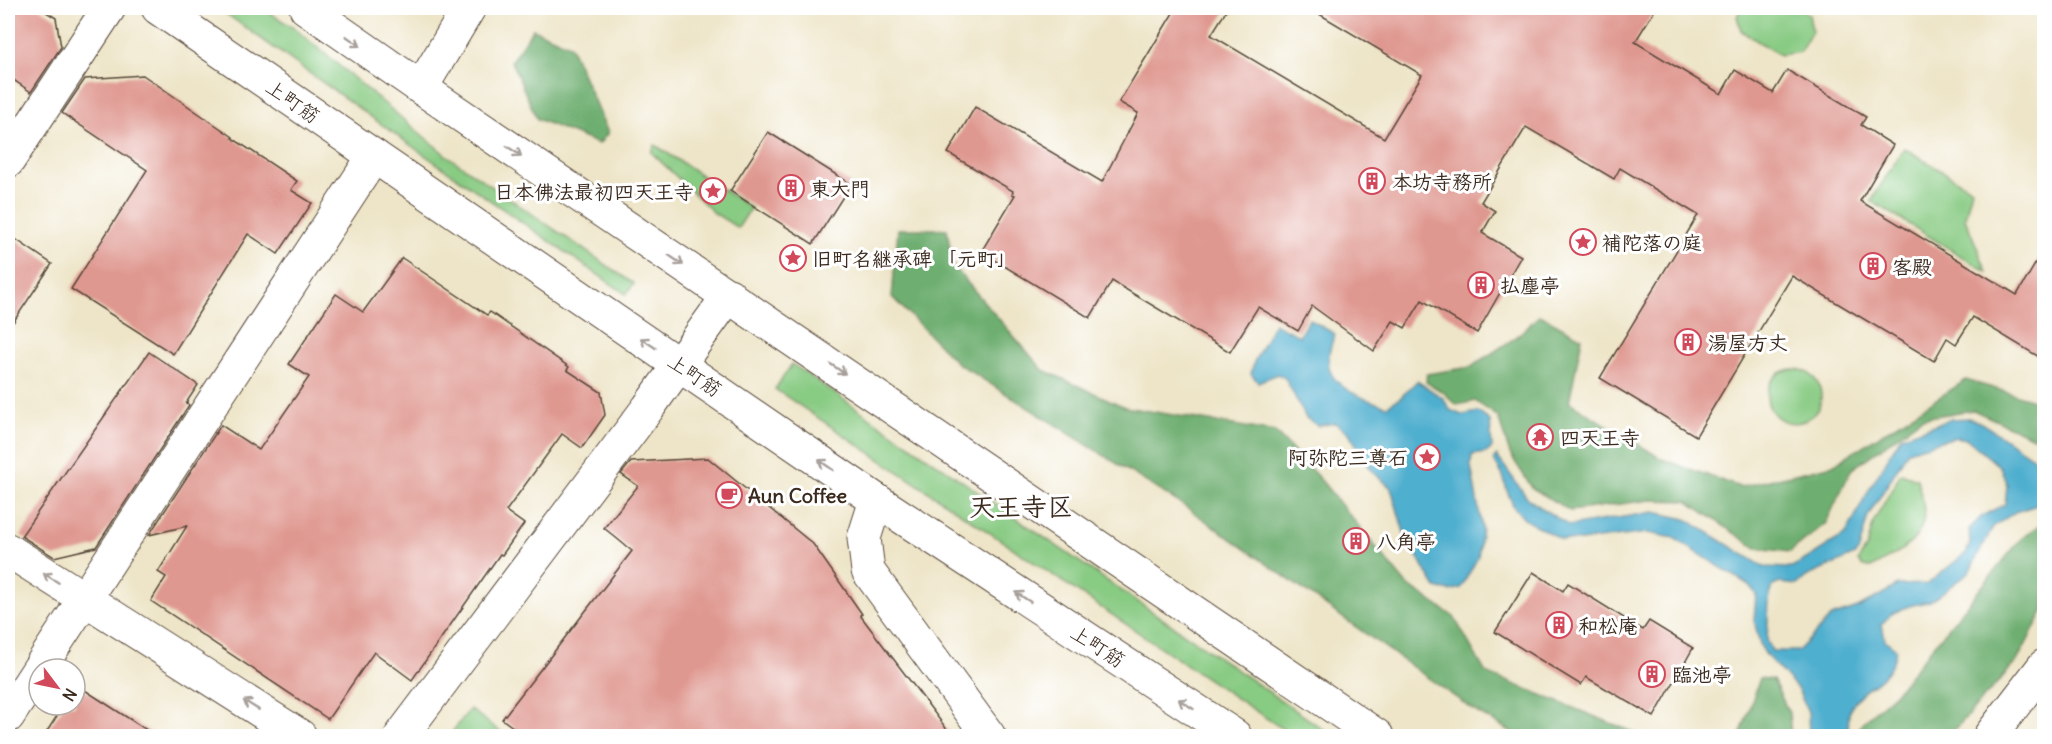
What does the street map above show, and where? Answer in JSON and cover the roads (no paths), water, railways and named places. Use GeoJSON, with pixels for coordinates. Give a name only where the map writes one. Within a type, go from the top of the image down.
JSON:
{"type":"FeatureCollection","features":[{"type":"Feature","properties":{"kind":"main road"},"geometry":{"type":"LineString","coordinates":[[8,161],[109,8]]}},
{"type":"Feature","properties":{"kind":"main road","name":"上町筋"},"geometry":{"type":"LineString","coordinates":[[158,8],[876,500],[1235,736]]}},
{"type":"Feature","properties":{"kind":"main road"},"geometry":{"type":"LineString","coordinates":[[306,8],[1377,736]]}},
{"type":"Feature","properties":{"kind":"main road"},"geometry":{"type":"LineString","coordinates":[[421,88],[469,8]]}},
{"type":"Feature","properties":{"kind":"main road"},"geometry":{"type":"LineString","coordinates":[[8,716],[374,156]]}},
{"type":"Feature","properties":{"kind":"main road"},"geometry":{"type":"LineString","coordinates":[[401,736],[729,295]]}},
{"type":"Feature","properties":{"kind":"main road"},"geometry":{"type":"LineString","coordinates":[[876,500],[864,538],[868,572],[989,736]]}},
{"type":"Feature","properties":{"kind":"main road"},"geometry":{"type":"LineString","coordinates":[[8,550],[300,736]]}},
{"type":"Feature","properties":{"kind":"main road"},"geometry":{"type":"LineString","coordinates":[[1990,736],[2044,666]]}},
{"type":"Feature","properties":{"kind":"water"},"geometry":{"type":"Polygon","coordinates":[[[1309,319],[1335,334],[1329,357],[1330,371],[1340,384],[1355,394],[1387,406],[1400,398],[1417,381],[1443,398],[1450,410],[1462,415],[1478,412],[1490,421],[1492,448],[1486,453],[1472,455],[1471,466],[1482,528],[1478,557],[1461,588],[1450,591],[1436,588],[1405,536],[1391,488],[1372,471],[1349,433],[1335,423],[1318,426],[1306,418],[1285,378],[1278,374],[1258,382],[1251,374],[1254,362],[1274,323],[1299,336],[1309,319]]]}},
{"type":"Feature","properties":{"kind":"water"},"geometry":{"type":"Polygon","coordinates":[[[1969,418],[1983,424],[2044,465],[2044,503],[2015,512],[1993,527],[1969,572],[1931,601],[1909,606],[1891,614],[1882,624],[1885,640],[1896,649],[1893,661],[1883,677],[1855,701],[1849,712],[1848,729],[1840,736],[1809,736],[1808,712],[1798,690],[1766,655],[1760,645],[1754,620],[1756,594],[1749,585],[1674,538],[1648,533],[1581,541],[1562,540],[1524,519],[1514,507],[1503,476],[1493,459],[1497,456],[1528,499],[1569,526],[1654,512],[1686,519],[1764,567],[1792,568],[1846,534],[1901,436],[1951,419],[1969,418]],[[1954,437],[1908,451],[1868,516],[1859,550],[1855,555],[1806,577],[1797,585],[1780,583],[1773,586],[1769,599],[1767,640],[1772,651],[1798,651],[1831,617],[1858,608],[1898,585],[1927,584],[1966,553],[1970,543],[1969,529],[1981,517],[2005,504],[2007,485],[2000,467],[1967,439],[1954,437]]]}},
{"type":"Feature","properties":{"kind":"place","name":"本坊寺務所"},"geometry":{"type":"Point","coordinates":[1372,181]}},
{"type":"Feature","properties":{"kind":"place","name":"東大門"},"geometry":{"type":"Point","coordinates":[791,188]}},
{"type":"Feature","properties":{"kind":"place","name":"日本佛法最初四天王寺"},"geometry":{"type":"Point","coordinates":[713,191]}},
{"type":"Feature","properties":{"kind":"place","name":"補陀落の庭"},"geometry":{"type":"Point","coordinates":[1583,242]}},
{"type":"Feature","properties":{"kind":"place","name":"旧町名継承碑 「元町」"},"geometry":{"type":"Point","coordinates":[793,258]}},
{"type":"Feature","properties":{"kind":"place","name":"客殿"},"geometry":{"type":"Point","coordinates":[1873,266]}},
{"type":"Feature","properties":{"kind":"place","name":"払塵亭"},"geometry":{"type":"Point","coordinates":[1481,285]}},
{"type":"Feature","properties":{"kind":"place","name":"湯屋方丈"},"geometry":{"type":"Point","coordinates":[1688,342]}},
{"type":"Feature","properties":{"kind":"place","name":"四天王寺"},"geometry":{"type":"Point","coordinates":[1540,437]}},
{"type":"Feature","properties":{"kind":"place","name":"阿弥陀三尊石"},"geometry":{"type":"Point","coordinates":[1427,457]}},
{"type":"Feature","properties":{"kind":"place","name":"Aun Coffee"},"geometry":{"type":"Point","coordinates":[729,495]}},
{"type":"Feature","properties":{"kind":"place","name":"八角亭"},"geometry":{"type":"Point","coordinates":[1356,541]}},
{"type":"Feature","properties":{"kind":"place","name":"和松庵"},"geometry":{"type":"Point","coordinates":[1559,625]}},
{"type":"Feature","properties":{"kind":"place","name":"臨池亭"},"geometry":{"type":"Point","coordinates":[1652,674]}},
{"type":"Feature","properties":{"kind":"district","name":"天王寺区"},"geometry":{"type":"Point","coordinates":[1021,506]}}]}
